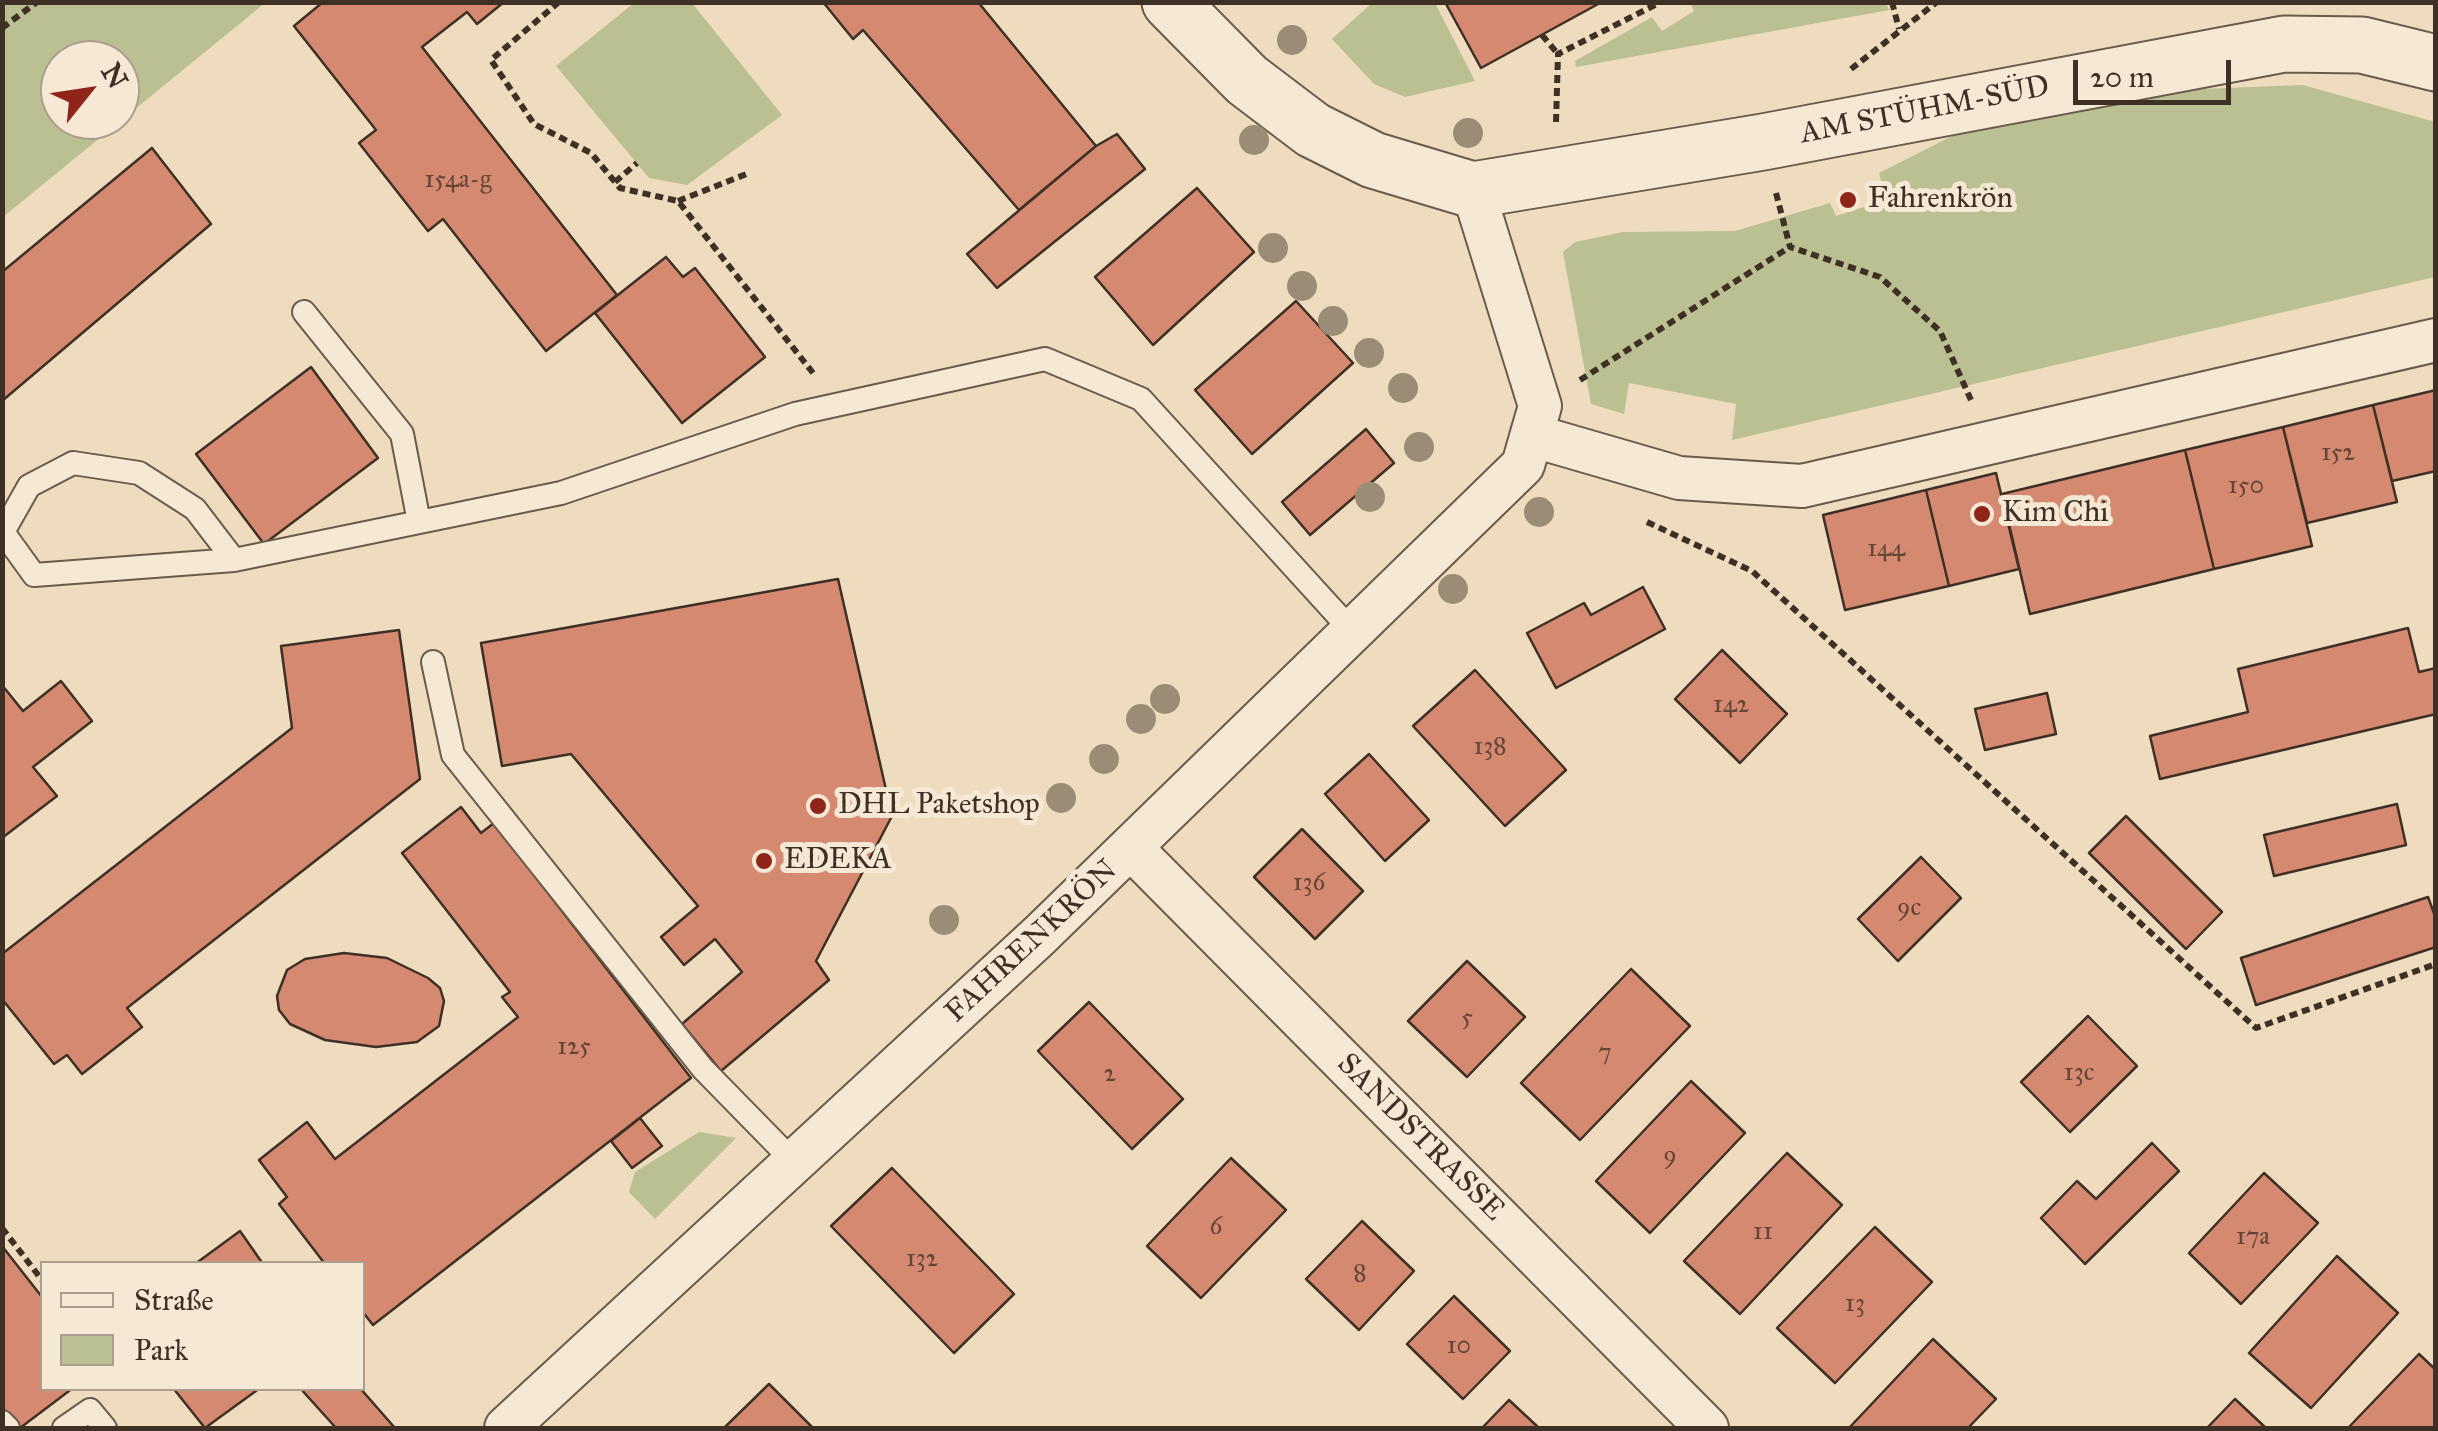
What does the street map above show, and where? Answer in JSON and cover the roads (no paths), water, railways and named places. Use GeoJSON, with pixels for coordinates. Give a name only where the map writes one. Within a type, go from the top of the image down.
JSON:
{"type":"FeatureCollection","features":[{"type":"Feature","properties":{"kind":"street"},"geometry":{"type":"LineString","coordinates":[[1170,2],[1246,80],[1313,130],[1373,160],[1473,190],[1537,421],[1678,478],[1802,486],[2436,340]]}},
{"type":"Feature","properties":{"kind":"street","name":"AM STÜHM-SÜD"},"geometry":{"type":"LineString","coordinates":[[1473,190],[1762,142],[2284,44],[2362,45],[2434,62]]}},
{"type":"Feature","properties":{"kind":"street","name":"FAHRENKRÖN"},"geometry":{"type":"LineString","coordinates":[[506,1428],[1132,848],[1524,465],[1537,421]]}},
{"type":"Feature","properties":{"kind":"street","name":"SANDSTRASSE"},"geometry":{"type":"LineString","coordinates":[[1132,848],[1707,1428]]}},
{"type":"Feature","properties":{"kind":"lane"},"geometry":{"type":"LineString","coordinates":[[304,312],[402,434],[419,522]]}},
{"type":"Feature","properties":{"kind":"lane"},"geometry":{"type":"LineString","coordinates":[[234,560],[194,509],[140,474],[72,463],[29,486],[3,532],[34,576],[234,560],[561,493],[795,414],[1045,359],[1141,399],[1352,631]]}},
{"type":"Feature","properties":{"kind":"lane"},"geometry":{"type":"LineString","coordinates":[[433,662],[454,755],[703,1068],[794,1162]]}},
{"type":"Feature","properties":{"kind":"lane"},"geometry":{"type":"LineString","coordinates":[[64,1428],[90,1410],[104,1428]]}},
{"type":"Feature","properties":{"kind":"lane"},"geometry":{"type":"LineString","coordinates":[[2,1422],[8,1428]]}},
{"type":"Feature","properties":{"kind":"place","name":"Fahrenkrön"},"geometry":{"type":"Point","coordinates":[1848,200]}},
{"type":"Feature","properties":{"kind":"place","name":"Kim Chi"},"geometry":{"type":"Point","coordinates":[1982,514]}},
{"type":"Feature","properties":{"kind":"place","name":"DHL Paketshop"},"geometry":{"type":"Point","coordinates":[818,806]}},
{"type":"Feature","properties":{"kind":"place","name":"EDEKA"},"geometry":{"type":"Point","coordinates":[764,861]}}]}
